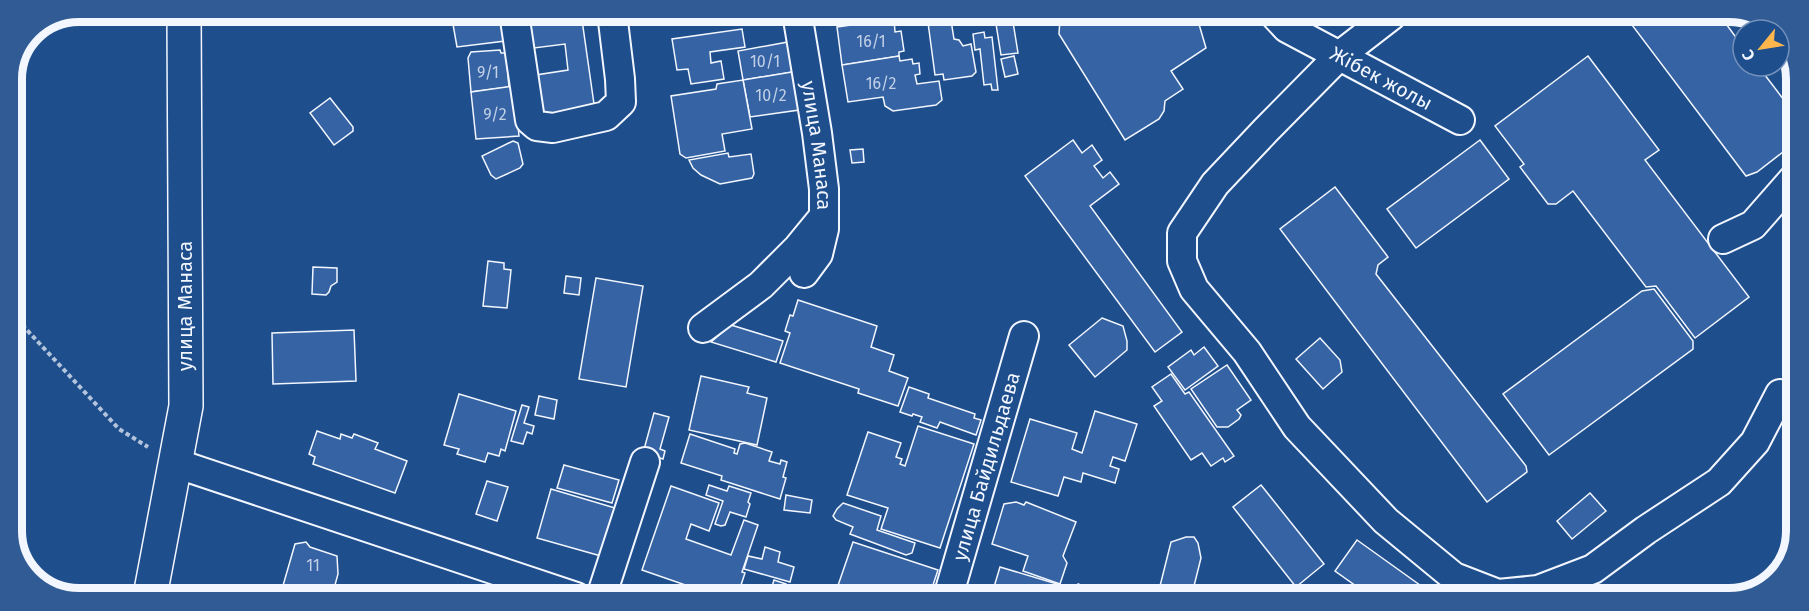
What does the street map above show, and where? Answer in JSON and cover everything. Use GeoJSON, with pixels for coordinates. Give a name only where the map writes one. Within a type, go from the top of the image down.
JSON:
{"type":"FeatureCollection","features":[{"type":"Feature","properties":{"kind":"highway","name":"улица Манаса"},"geometry":{"type":"LineString","coordinates":[[152,588],[186,406],[184,22]]}},
{"type":"Feature","properties":{"kind":"street"},"geometry":{"type":"LineString","coordinates":[[515,22],[530,120],[537,126],[553,128],[606,116],[621,102],[621,79],[613,22]]}},
{"type":"Feature","properties":{"kind":"street","name":"улица Манаса"},"geometry":{"type":"LineString","coordinates":[[798,22],[824,189],[824,229],[818,254],[804,273]]}},
{"type":"Feature","properties":{"kind":"street","name":"Жібек жолы"},"geometry":{"type":"LineString","coordinates":[[1281,22],[1287,28],[1460,120]]}},
{"type":"Feature","properties":{"kind":"street"},"geometry":{"type":"LineString","coordinates":[[1383,22],[1339,56],[1215,184],[1182,233],[1182,261],[1194,289],[1246,352],[1297,427],[1386,521],[1454,577],[1482,588]]}},
{"type":"Feature","properties":{"kind":"street"},"geometry":{"type":"LineString","coordinates":[[1723,239],[1753,225],[1786,187]]}},
{"type":"Feature","properties":{"kind":"street"},"geometry":{"type":"LineString","coordinates":[[703,328],[762,285],[798,248],[824,216]]}},
{"type":"Feature","properties":{"kind":"street","name":"улица Байдильдаева"},"geometry":{"type":"LineString","coordinates":[[951,588],[1024,336]]}},
{"type":"Feature","properties":{"kind":"street"},"geometry":{"type":"LineString","coordinates":[[1543,588],[1593,569],[1646,530],[1719,482],[1755,442],[1780,394]]}},
{"type":"Feature","properties":{"kind":"street"},"geometry":{"type":"LineString","coordinates":[[604,588],[645,462]]}},
{"type":"Feature","properties":{"kind":"street"},"geometry":{"type":"LineString","coordinates":[[175,463],[549,588]]}},
{"type":"Feature","properties":{"kind":"path"},"geometry":{"type":"LineString","coordinates":[[23,325],[119,429],[175,463]]}},
{"type":"Feature","properties":{"kind":"building"},"geometry":{"type":"Polygon","coordinates":[[[453,22],[502,22],[505,41],[457,47],[453,22]]]}},
{"type":"Feature","properties":{"kind":"building"},"geometry":{"type":"Polygon","coordinates":[[[530,22],[582,22],[595,111],[542,118],[536,75],[568,70],[565,44],[534,48],[530,22]]]}},
{"type":"Feature","properties":{"kind":"building"},"geometry":{"type":"Polygon","coordinates":[[[873,22],[894,22],[895,32],[901,31],[904,51],[899,52],[899,56],[842,65],[837,27],[873,22]]]}},
{"type":"Feature","properties":{"kind":"building"},"geometry":{"type":"Polygon","coordinates":[[[928,22],[951,22],[954,39],[959,40],[963,46],[971,44],[976,72],[972,76],[944,80],[943,74],[935,75],[928,22]]]}},
{"type":"Feature","properties":{"kind":"building"},"geometry":{"type":"Polygon","coordinates":[[[1013,22],[1018,53],[1001,55],[996,24],[1013,22]]]}},
{"type":"Feature","properties":{"kind":"building"},"geometry":{"type":"Polygon","coordinates":[[[1060,22],[1198,22],[1206,48],[1171,71],[1183,89],[1165,101],[1164,111],[1159,119],[1125,140],[1059,34],[1060,22]]]}},
{"type":"Feature","properties":{"kind":"building"},"geometry":{"type":"Polygon","coordinates":[[[1636,22],[1717,22],[1719,24],[1725,22],[1731,31],[1731,78],[1767,78],[1786,103],[1786,150],[1757,172],[1746,176],[1632,25],[1636,22]]]}},
{"type":"Feature","properties":{"kind":"building"},"geometry":{"type":"Polygon","coordinates":[[[742,29],[745,47],[710,52],[711,63],[721,61],[724,79],[691,84],[688,69],[677,70],[672,39],[742,29]]]}},
{"type":"Feature","properties":{"kind":"building"},"geometry":{"type":"Polygon","coordinates":[[[984,32],[985,38],[992,37],[998,90],[992,90],[991,84],[984,85],[980,49],[975,50],[973,34],[984,32]]]}},
{"type":"Feature","properties":{"kind":"building"},"geometry":{"type":"Polygon","coordinates":[[[788,42],[792,72],[743,80],[738,51],[788,42]]]}},
{"type":"Feature","properties":{"kind":"building"},"geometry":{"type":"Polygon","coordinates":[[[500,50],[501,53],[506,53],[509,87],[471,92],[468,58],[471,52],[500,50]]]}},
{"type":"Feature","properties":{"kind":"building"},"geometry":{"type":"Polygon","coordinates":[[[899,56],[900,61],[912,59],[913,64],[919,63],[920,74],[915,75],[917,84],[939,81],[942,100],[936,105],[893,111],[885,106],[883,97],[848,102],[842,65],[899,56]]]}},
{"type":"Feature","properties":{"kind":"building"},"geometry":{"type":"Polygon","coordinates":[[[1014,56],[1018,74],[1005,77],[1001,59],[1014,56]]]}},
{"type":"Feature","properties":{"kind":"building"},"geometry":{"type":"Polygon","coordinates":[[[1588,56],[1659,150],[1645,160],[1749,297],[1695,338],[1656,286],[1646,287],[1573,191],[1556,204],[1548,204],[1520,167],[1524,164],[1495,126],[1588,56]]]}},
{"type":"Feature","properties":{"kind":"building"},"geometry":{"type":"Polygon","coordinates":[[[792,72],[799,110],[750,117],[743,80],[792,72]]]}},
{"type":"Feature","properties":{"kind":"building"},"geometry":{"type":"Polygon","coordinates":[[[743,80],[752,129],[722,134],[725,151],[686,158],[680,154],[671,96],[716,89],[717,84],[743,80]]]}},
{"type":"Feature","properties":{"kind":"building"},"geometry":{"type":"Polygon","coordinates":[[[514,86],[519,136],[476,139],[471,92],[514,86]]]}},
{"type":"Feature","properties":{"kind":"building"},"geometry":{"type":"Polygon","coordinates":[[[330,98],[353,127],[353,131],[334,145],[310,113],[330,98]]]}},
{"type":"Feature","properties":{"kind":"building"},"geometry":{"type":"Polygon","coordinates":[[[1073,140],[1082,153],[1092,145],[1102,160],[1094,166],[1103,178],[1110,172],[1119,184],[1090,206],[1182,332],[1155,352],[1025,176],[1073,140]]]}},
{"type":"Feature","properties":{"kind":"building"},"geometry":{"type":"Polygon","coordinates":[[[1480,140],[1509,179],[1416,248],[1387,209],[1480,140]]]}},
{"type":"Feature","properties":{"kind":"building"},"geometry":{"type":"Polygon","coordinates":[[[513,141],[518,143],[523,164],[520,168],[496,179],[491,175],[482,156],[513,141]]]}},
{"type":"Feature","properties":{"kind":"building"},"geometry":{"type":"Polygon","coordinates":[[[863,149],[864,162],[852,163],[850,150],[863,149]]]}},
{"type":"Feature","properties":{"kind":"building"},"geometry":{"type":"Polygon","coordinates":[[[728,153],[729,157],[751,154],[754,174],[752,178],[720,184],[701,175],[693,168],[689,160],[728,153]]]}},
{"type":"Feature","properties":{"kind":"building"},"geometry":{"type":"Polygon","coordinates":[[[1335,187],[1388,257],[1378,265],[1376,274],[1526,466],[1527,472],[1487,502],[1280,229],[1335,187]]]}},
{"type":"Feature","properties":{"kind":"building"},"geometry":{"type":"Polygon","coordinates":[[[488,261],[504,263],[504,269],[511,270],[507,308],[483,306],[488,261]]]}},
{"type":"Feature","properties":{"kind":"building"},"geometry":{"type":"Polygon","coordinates":[[[313,267],[337,268],[337,282],[331,286],[326,295],[312,294],[313,267]]]}},
{"type":"Feature","properties":{"kind":"building"},"geometry":{"type":"Polygon","coordinates":[[[566,276],[581,278],[579,295],[564,293],[566,276]]]}},
{"type":"Feature","properties":{"kind":"building"},"geometry":{"type":"Polygon","coordinates":[[[596,278],[643,286],[626,387],[579,379],[596,278]]]}},
{"type":"Feature","properties":{"kind":"building"},"geometry":{"type":"Polygon","coordinates":[[[1654,289],[1693,341],[1693,349],[1549,455],[1503,394],[1642,291],[1654,289]]]}},
{"type":"Feature","properties":{"kind":"building"},"geometry":{"type":"Polygon","coordinates":[[[798,300],[877,326],[871,347],[894,355],[889,371],[908,378],[898,406],[858,393],[859,389],[780,363],[790,333],[785,331],[798,300]]]}},
{"type":"Feature","properties":{"kind":"building"},"geometry":{"type":"Polygon","coordinates":[[[1102,318],[1123,326],[1127,350],[1095,377],[1069,345],[1102,318]]]}},
{"type":"Feature","properties":{"kind":"building"},"geometry":{"type":"Polygon","coordinates":[[[731,325],[783,341],[776,362],[711,342],[731,325]]]}},
{"type":"Feature","properties":{"kind":"building"},"geometry":{"type":"Polygon","coordinates":[[[354,330],[356,381],[273,384],[272,333],[354,330]]]}},
{"type":"Feature","properties":{"kind":"building"},"geometry":{"type":"Polygon","coordinates":[[[1320,338],[1340,360],[1342,372],[1323,389],[1296,359],[1320,338]]]}},
{"type":"Feature","properties":{"kind":"building"},"geometry":{"type":"Polygon","coordinates":[[[1204,347],[1218,366],[1185,390],[1168,367],[1191,350],[1194,355],[1204,347]]]}},
{"type":"Feature","properties":{"kind":"building"},"geometry":{"type":"Polygon","coordinates":[[[1227,365],[1251,400],[1237,410],[1241,415],[1239,419],[1228,427],[1217,427],[1191,389],[1227,365]]]}},
{"type":"Feature","properties":{"kind":"building"},"geometry":{"type":"Polygon","coordinates":[[[1171,374],[1185,394],[1189,392],[1234,456],[1225,462],[1223,458],[1211,466],[1202,453],[1191,460],[1154,406],[1162,401],[1152,387],[1171,374]]]}},
{"type":"Feature","properties":{"kind":"building"},"geometry":{"type":"Polygon","coordinates":[[[701,376],[749,387],[747,393],[767,398],[757,445],[689,430],[701,376]]]}},
{"type":"Feature","properties":{"kind":"building"},"geometry":{"type":"Polygon","coordinates":[[[909,387],[929,394],[928,398],[975,414],[974,418],[981,420],[976,435],[940,422],[937,428],[920,422],[922,417],[900,412],[909,387]]]}},
{"type":"Feature","properties":{"kind":"building"},"geometry":{"type":"Polygon","coordinates":[[[459,394],[516,411],[505,451],[501,449],[499,456],[488,453],[485,462],[457,454],[459,449],[444,445],[459,394]]]}},
{"type":"Feature","properties":{"kind":"building"},"geometry":{"type":"Polygon","coordinates":[[[539,396],[557,400],[554,419],[535,415],[539,396]]]}},
{"type":"Feature","properties":{"kind":"building"},"geometry":{"type":"Polygon","coordinates":[[[522,405],[529,407],[524,423],[534,426],[532,434],[527,432],[523,444],[511,441],[522,405]]]}},
{"type":"Feature","properties":{"kind":"building"},"geometry":{"type":"Polygon","coordinates":[[[1095,411],[1137,424],[1125,461],[1113,457],[1110,466],[1119,469],[1115,483],[1083,473],[1081,482],[1064,477],[1058,496],[1011,482],[1030,419],[1077,433],[1072,449],[1082,453],[1095,411]]]}},
{"type":"Feature","properties":{"kind":"building"},"geometry":{"type":"Polygon","coordinates":[[[654,413],[669,417],[660,449],[665,451],[663,459],[643,453],[654,413]]]}},
{"type":"Feature","properties":{"kind":"building"},"geometry":{"type":"Polygon","coordinates":[[[918,426],[974,444],[940,548],[881,529],[888,508],[847,495],[868,432],[901,443],[896,457],[902,459],[900,464],[905,466],[918,426]]]}},
{"type":"Feature","properties":{"kind":"building"},"geometry":{"type":"Polygon","coordinates":[[[317,431],[340,439],[341,434],[352,438],[354,434],[378,443],[375,449],[407,461],[395,493],[313,464],[315,457],[309,454],[317,431]]]}},
{"type":"Feature","properties":{"kind":"building"},"geometry":{"type":"Polygon","coordinates":[[[690,434],[735,449],[734,453],[737,454],[740,444],[745,443],[772,452],[769,461],[780,464],[781,460],[787,462],[783,477],[786,478],[780,499],[721,480],[722,476],[681,463],[690,434]]]}},
{"type":"Feature","properties":{"kind":"building"},"geometry":{"type":"Polygon","coordinates":[[[564,465],[619,480],[612,503],[557,488],[564,465]]]}},
{"type":"Feature","properties":{"kind":"building"},"geometry":{"type":"Polygon","coordinates":[[[487,481],[508,487],[497,521],[476,514],[487,481]]]}},
{"type":"Feature","properties":{"kind":"building"},"geometry":{"type":"Polygon","coordinates":[[[709,485],[727,491],[729,486],[751,493],[746,517],[730,512],[725,525],[715,524],[723,501],[706,495],[709,485]]]}},
{"type":"Feature","properties":{"kind":"building"},"geometry":{"type":"Polygon","coordinates":[[[1261,485],[1324,564],[1296,587],[1233,507],[1261,485]]]}},
{"type":"Feature","properties":{"kind":"building"},"geometry":{"type":"Polygon","coordinates":[[[671,486],[719,503],[709,531],[691,524],[686,539],[731,555],[744,520],[758,525],[742,572],[745,573],[740,588],[694,588],[642,570],[671,486]]]}},
{"type":"Feature","properties":{"kind":"building"},"geometry":{"type":"Polygon","coordinates":[[[551,489],[615,508],[601,556],[537,538],[551,489]]]}},
{"type":"Feature","properties":{"kind":"building"},"geometry":{"type":"Polygon","coordinates":[[[1590,493],[1606,511],[1572,539],[1557,521],[1590,493]]]}},
{"type":"Feature","properties":{"kind":"building"},"geometry":{"type":"Polygon","coordinates":[[[786,495],[812,500],[810,513],[784,510],[786,495]]]}},
{"type":"Feature","properties":{"kind":"building"},"geometry":{"type":"Polygon","coordinates":[[[1016,502],[1024,505],[1026,502],[1076,522],[1063,556],[1067,563],[1060,584],[1023,571],[1028,556],[992,544],[1004,504],[1016,502]]]}},
{"type":"Feature","properties":{"kind":"building"},"geometry":{"type":"Polygon","coordinates":[[[843,503],[881,516],[877,530],[915,543],[912,553],[906,555],[850,534],[853,527],[836,520],[833,516],[843,503]]]}},
{"type":"Feature","properties":{"kind":"building"},"geometry":{"type":"Polygon","coordinates":[[[1194,537],[1198,543],[1201,558],[1194,588],[1160,588],[1171,542],[1194,537]]]}},
{"type":"Feature","properties":{"kind":"building"},"geometry":{"type":"Polygon","coordinates":[[[1357,540],[1424,588],[1359,588],[1335,571],[1357,540]]]}},
{"type":"Feature","properties":{"kind":"building"},"geometry":{"type":"Polygon","coordinates":[[[306,542],[310,547],[337,556],[338,574],[334,588],[282,588],[295,544],[306,542]]]}},
{"type":"Feature","properties":{"kind":"building"},"geometry":{"type":"Polygon","coordinates":[[[853,542],[938,570],[932,588],[837,588],[853,542]]]}},
{"type":"Feature","properties":{"kind":"building"},"geometry":{"type":"Polygon","coordinates":[[[765,547],[780,552],[778,562],[794,567],[790,582],[744,569],[748,556],[762,559],[765,547]]]}},
{"type":"Feature","properties":{"kind":"building"},"geometry":{"type":"Polygon","coordinates":[[[1000,567],[1067,587],[1067,588],[994,588],[1000,567]]]}},
{"type":"Feature","properties":{"kind":"building"},"geometry":{"type":"Polygon","coordinates":[[[774,580],[786,584],[785,588],[772,588],[774,580]]]}},
{"type":"Feature","properties":{"kind":"building"},"geometry":{"type":"Polygon","coordinates":[[[1078,584],[1091,588],[1077,588],[1078,584]]]}}]}
